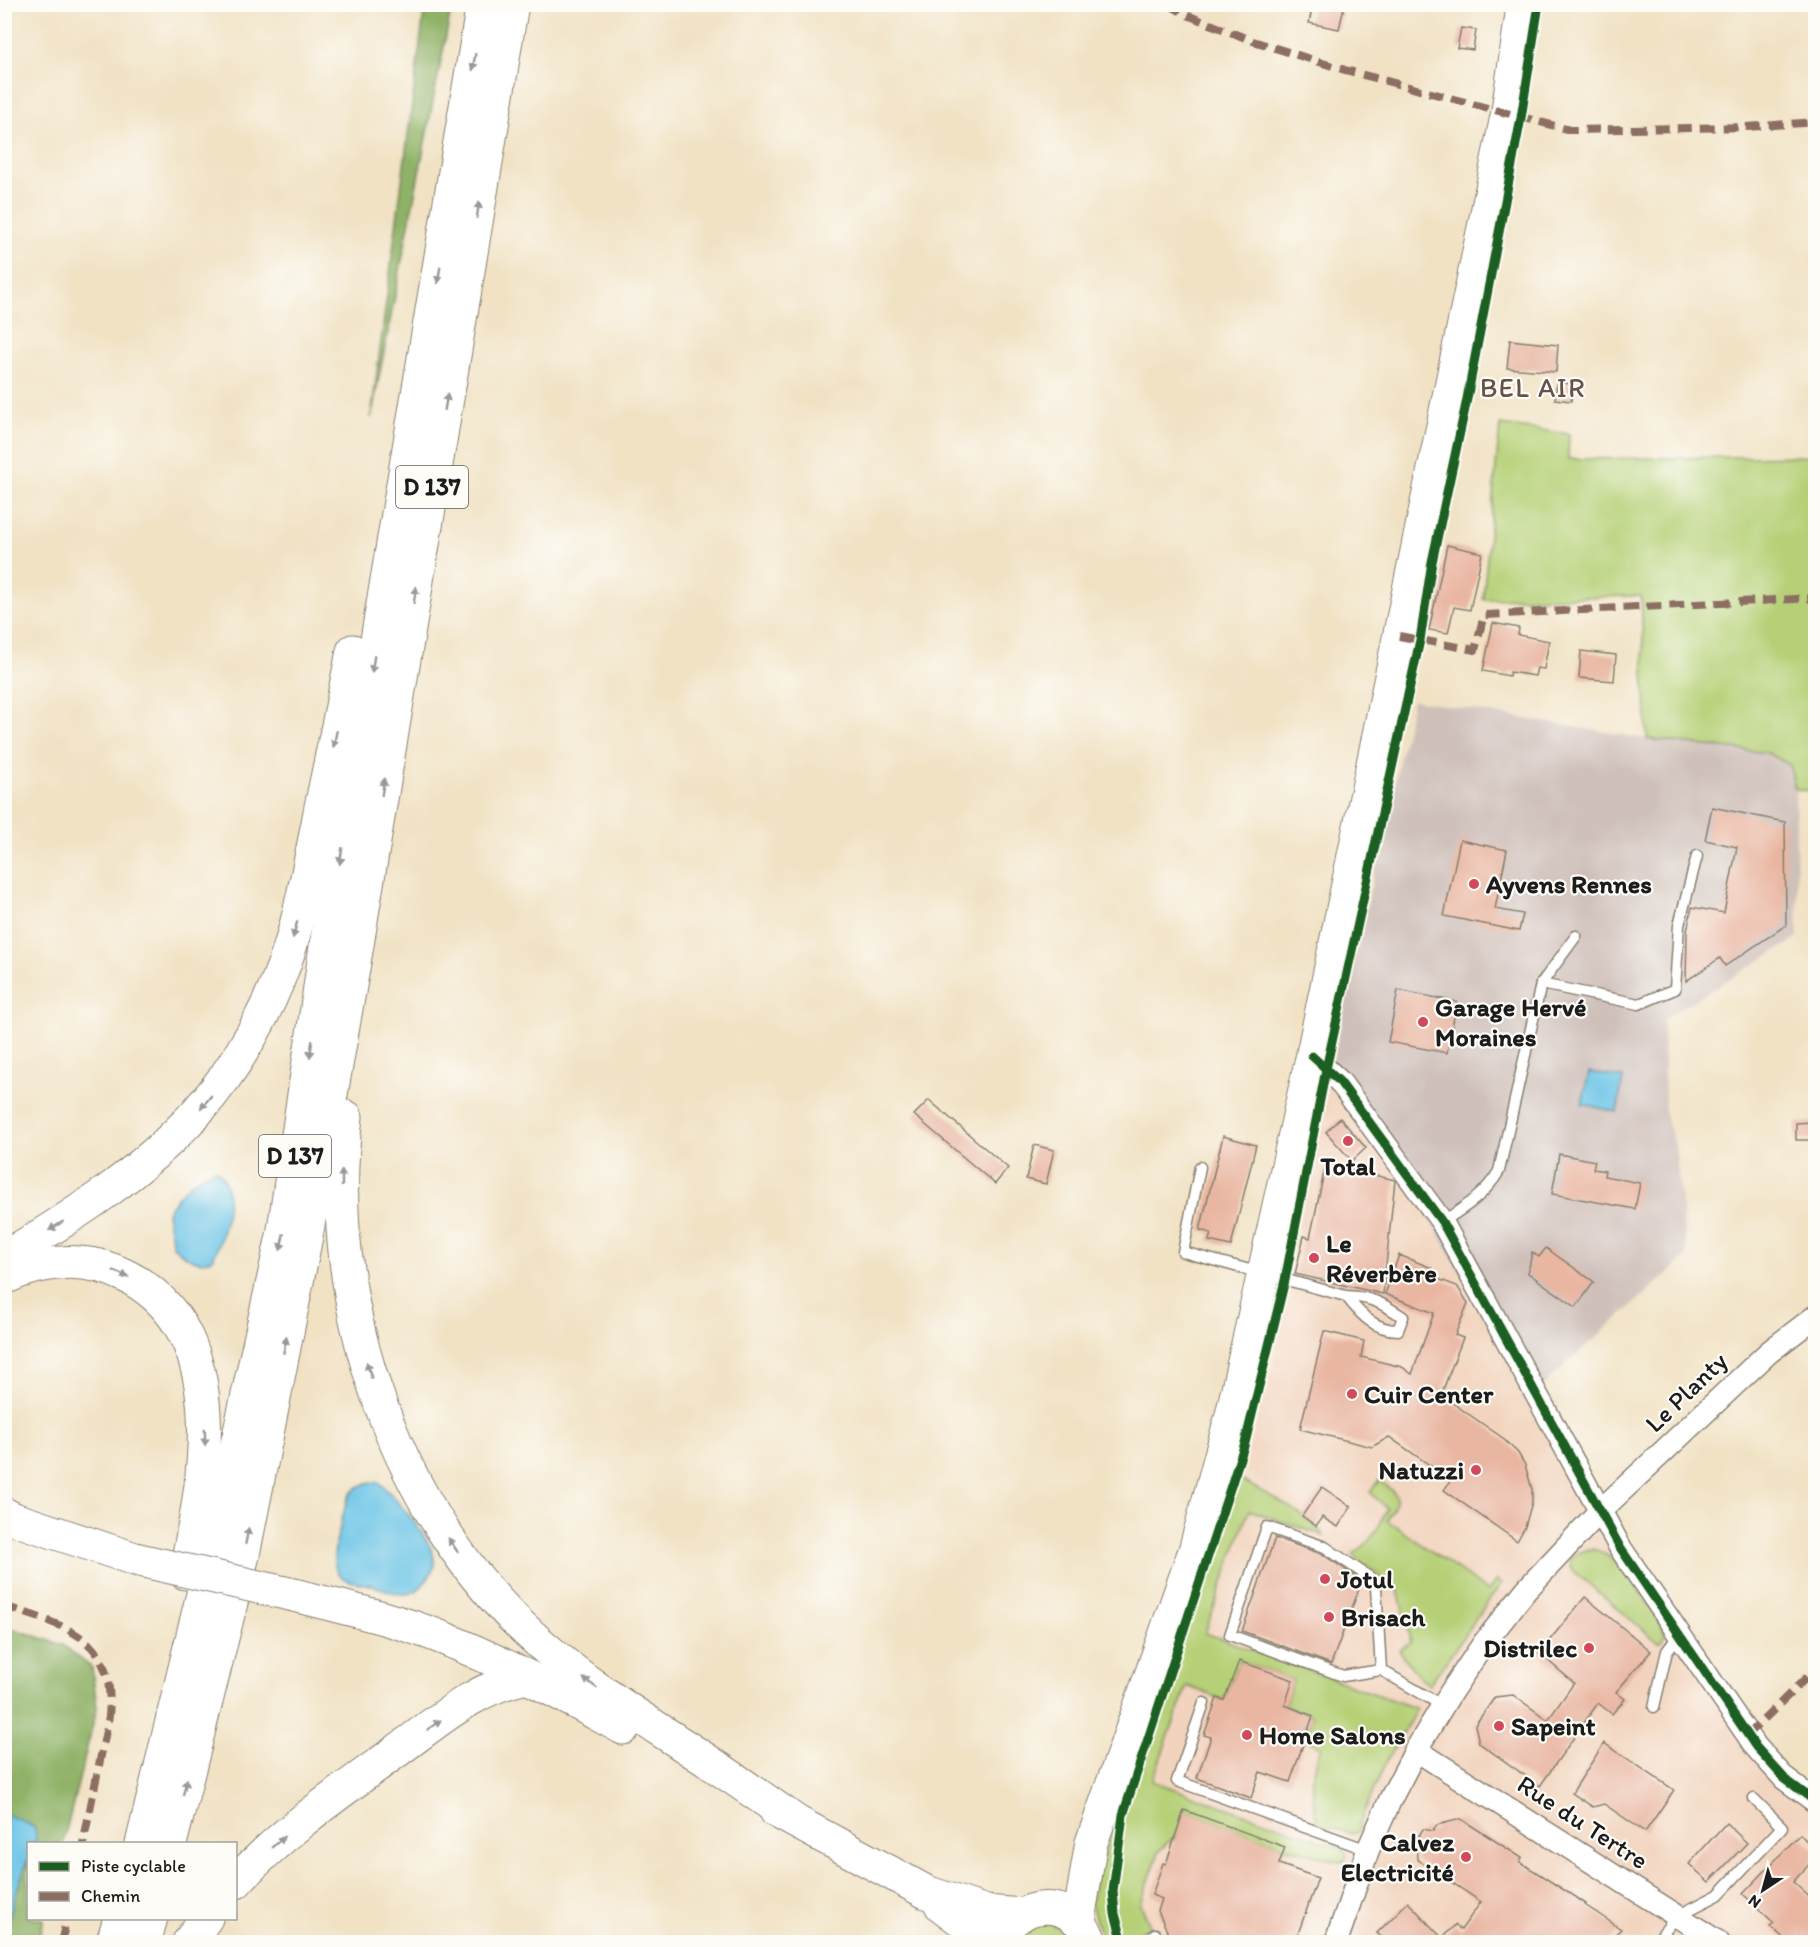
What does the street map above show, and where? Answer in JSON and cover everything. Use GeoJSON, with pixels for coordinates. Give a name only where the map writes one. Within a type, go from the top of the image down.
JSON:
{"type":"FeatureCollection","features":[{"type":"Feature","properties":{"kind":"highway","name":"D 137"},"geometry":{"type":"LineString","coordinates":[[152,1842],[283,1236],[327,940],[483,4]]}},
{"type":"Feature","properties":{"kind":"highway","name":"D 137"},"geometry":{"type":"LineString","coordinates":[[152,1842],[243,1555],[299,1271],[353,969],[512,4]]}},
{"type":"Feature","properties":{"kind":"highway"},"geometry":{"type":"LineString","coordinates":[[4,1258],[93,1203],[140,1167],[170,1139],[212,1094],[243,1048],[263,1012],[290,947],[301,904],[375,542],[388,493],[408,461]]}},
{"type":"Feature","properties":{"kind":"highway"},"geometry":{"type":"LineString","coordinates":[[353,969],[359,1023],[342,1156],[343,1215],[348,1268],[364,1356],[388,1427],[410,1473],[432,1513],[472,1571],[539,1643],[612,1699],[795,1821]]}},
{"type":"Feature","properties":{"kind":"highway"},"geometry":{"type":"LineString","coordinates":[[4,1278],[37,1266],[72,1261],[105,1267],[118,1272],[143,1286],[167,1308],[183,1331],[199,1372],[204,1414],[203,1474],[194,1530],[136,1810],[152,1842]]}},
{"type":"Feature","properties":{"kind":"highway"},"geometry":{"type":"LineString","coordinates":[[4,1514],[135,1558],[294,1595],[408,1625],[528,1677],[926,1892],[986,1912],[1030,1911]]}},
{"type":"Feature","properties":{"kind":"highway"},"geometry":{"type":"LineString","coordinates":[[4,1531],[39,1543],[74,1551],[135,1558]]}},
{"type":"Feature","properties":{"kind":"highway"},"geometry":{"type":"LineString","coordinates":[[237,1881],[275,1844],[318,1808],[451,1712],[495,1685],[528,1677]]}},
{"type":"Feature","properties":{"kind":"highway"},"geometry":{"type":"LineString","coordinates":[[926,1892],[986,1942]]}},
{"type":"Feature","properties":{"kind":"highway"},"geometry":{"type":"LineString","coordinates":[[114,1942],[120,1920]]}},
{"type":"Feature","properties":{"kind":"highway"},"geometry":{"type":"LineString","coordinates":[[144,1942],[150,1920]]}},
{"type":"Feature","properties":{"kind":"highway"},"geometry":{"type":"LineString","coordinates":[[189,1942],[205,1920]]}},
{"type":"Feature","properties":{"kind":"main road"},"geometry":{"type":"LineString","coordinates":[[1086,1933],[1080,1911],[1094,1836],[1195,1550],[1232,1413],[1264,1275],[1312,1056],[1507,114],[1523,4]]}},
{"type":"Feature","properties":{"kind":"main road"},"geometry":{"type":"LineString","coordinates":[[999,1942],[1007,1927],[1050,1899],[1068,1878],[1094,1836]]}},
{"type":"Feature","properties":{"kind":"main road"},"geometry":{"type":"LineString","coordinates":[[1094,1836],[1107,1858],[1101,1879],[1099,1905],[1111,1942]]}},
{"type":"Feature","properties":{"kind":"main road"},"geometry":{"type":"LineString","coordinates":[[1030,1911],[1062,1911],[1072,1916],[1086,1933]]}},
{"type":"Feature","properties":{"kind":"street"},"geometry":{"type":"LineString","coordinates":[[1312,1056],[1340,1082],[1442,1222],[1599,1512],[1621,1550],[1678,1635],[1764,1758],[1785,1779],[1815,1802]]}},
{"type":"Feature","properties":{"kind":"street","name":"Le Planty"},"geometry":{"type":"LineString","coordinates":[[1336,1942],[1368,1850],[1391,1798],[1416,1750],[1484,1643],[1526,1590],[1599,1512],[1769,1352],[1815,1317]]}},
{"type":"Feature","properties":{"kind":"street","name":"Rue du Tertre"},"geometry":{"type":"LineString","coordinates":[[1416,1750],[1719,1942]]}},
{"type":"Feature","properties":{"kind":"lane"},"geometry":{"type":"LineString","coordinates":[[1541,984],[1639,1004],[1676,989],[1679,925],[1697,856]]}},
{"type":"Feature","properties":{"kind":"lane"},"geometry":{"type":"LineString","coordinates":[[1442,1222],[1469,1205],[1490,1186],[1498,1171],[1541,984],[1576,936]]}},
{"type":"Feature","properties":{"kind":"lane"},"geometry":{"type":"LineString","coordinates":[[1200,1167],[1183,1252],[1346,1296],[1371,1299],[1403,1317],[1398,1330],[1386,1330],[1361,1316],[1346,1296]]}},
{"type":"Feature","properties":{"kind":"lane"},"geometry":{"type":"LineString","coordinates":[[1381,1670],[1376,1587],[1372,1579],[1325,1547],[1267,1527],[1230,1635],[1343,1676],[1381,1670],[1443,1706]]}},
{"type":"Feature","properties":{"kind":"lane"},"geometry":{"type":"LineString","coordinates":[[1654,1707],[1667,1652],[1678,1635]]}},
{"type":"Feature","properties":{"kind":"lane"},"geometry":{"type":"LineString","coordinates":[[1204,1703],[1178,1781],[1368,1850]]}},
{"type":"Feature","properties":{"kind":"lane"},"geometry":{"type":"LineString","coordinates":[[1656,1942],[1677,1916],[1718,1895],[1782,1827],[1754,1799]]}},
{"type":"Feature","properties":{"kind":"shaded area"},"geometry":{"type":"Polygon","coordinates":[[[1413,700],[1647,739],[1768,753],[1790,764],[1795,789],[1798,938],[1663,1019],[1665,1114],[1675,1145],[1687,1256],[1531,1396],[1416,1196],[1329,1075],[1413,700]]]}},
{"type":"Feature","properties":{"kind":"shaded area"},"geometry":{"type":"Polygon","coordinates":[[[1329,1075],[1416,1196],[1609,1536],[1815,1811],[1815,1942],[1118,1942],[1106,1884],[1204,1590],[1272,1374],[1329,1075]]]}},
{"type":"Feature","properties":{"kind":"green space"},"geometry":{"type":"Polygon","coordinates":[[[425,5],[452,5],[371,418],[425,5]]]}},
{"type":"Feature","properties":{"kind":"green space"},"geometry":{"type":"Polygon","coordinates":[[[1500,425],[1569,434],[1568,459],[1815,456],[1815,792],[1795,789],[1790,765],[1768,753],[1647,739],[1641,596],[1483,599],[1500,425]]]}},
{"type":"Feature","properties":{"kind":"green space"},"geometry":{"type":"Polygon","coordinates":[[[1234,1476],[1294,1510],[1324,1536],[1249,1510],[1205,1633],[1417,1709],[1387,1760],[1359,1824],[1358,1832],[1352,1834],[1319,1824],[1314,1803],[1313,1777],[1321,1747],[1305,1740],[1313,1716],[1285,1705],[1293,1680],[1239,1661],[1224,1700],[1187,1686],[1152,1781],[1344,1849],[1347,1855],[1344,1861],[1340,1862],[1285,1847],[1185,1811],[1174,1839],[1159,1852],[1143,1897],[1141,1905],[1150,1926],[1131,1935],[1134,1942],[1102,1942],[1091,1904],[1094,1883],[1234,1476]]]}},
{"type":"Feature","properties":{"kind":"green space"},"geometry":{"type":"Polygon","coordinates":[[[1379,1480],[1397,1498],[1387,1520],[1488,1591],[1496,1580],[1501,1584],[1429,1685],[1418,1676],[1399,1650],[1411,1643],[1397,1586],[1387,1589],[1378,1574],[1353,1554],[1364,1546],[1387,1509],[1370,1492],[1379,1480]]]}},
{"type":"Feature","properties":{"kind":"green space"},"geometry":{"type":"Polygon","coordinates":[[[1593,1549],[1615,1561],[1633,1582],[1663,1628],[1665,1634],[1661,1642],[1658,1642],[1571,1569],[1569,1560],[1572,1557],[1580,1552],[1593,1549]]]}},
{"type":"Feature","properties":{"kind":"green space"},"geometry":{"type":"Polygon","coordinates":[[[8,1627],[63,1645],[92,1668],[97,1708],[63,1842],[27,1842],[27,1920],[44,1920],[38,1942],[5,1942],[4,1633],[8,1627]]]}},
{"type":"Feature","properties":{"kind":"green space"},"geometry":{"type":"Polygon","coordinates":[[[1048,1923],[1064,1929],[1076,1942],[1016,1942],[1029,1928],[1048,1923]]]}},
{"type":"Feature","properties":{"kind":"water"},"geometry":{"type":"Polygon","coordinates":[[[1589,1072],[1623,1078],[1617,1112],[1582,1104],[1589,1072]]]}},
{"type":"Feature","properties":{"kind":"water"},"geometry":{"type":"Polygon","coordinates":[[[216,1169],[223,1177],[227,1187],[227,1212],[213,1259],[202,1262],[187,1257],[173,1246],[167,1213],[176,1198],[188,1186],[201,1176],[216,1169]]]}},
{"type":"Feature","properties":{"kind":"water"},"geometry":{"type":"Polygon","coordinates":[[[371,1482],[380,1483],[395,1499],[430,1546],[434,1557],[433,1569],[423,1585],[414,1592],[396,1593],[349,1581],[338,1573],[335,1567],[335,1548],[349,1497],[357,1488],[371,1482]]]}},
{"type":"Feature","properties":{"kind":"water"},"geometry":{"type":"Polygon","coordinates":[[[5,1814],[35,1828],[36,1837],[34,1842],[27,1842],[27,1861],[14,1899],[5,1937],[5,1814]]]}},
{"type":"Feature","properties":{"kind":"building"},"geometry":{"type":"Polygon","coordinates":[[[1313,4],[1335,4],[1344,7],[1339,29],[1309,23],[1313,4]]]}},
{"type":"Feature","properties":{"kind":"building"},"geometry":{"type":"Polygon","coordinates":[[[1461,28],[1476,30],[1473,50],[1457,48],[1461,28]]]}},
{"type":"Feature","properties":{"kind":"building"},"geometry":{"type":"Polygon","coordinates":[[[1510,340],[1558,345],[1556,372],[1507,368],[1510,340]]]}},
{"type":"Feature","properties":{"kind":"building"},"geometry":{"type":"Polygon","coordinates":[[[1557,383],[1573,384],[1571,401],[1555,399],[1557,383]]]}},
{"type":"Feature","properties":{"kind":"building"},"geometry":{"type":"Polygon","coordinates":[[[1447,545],[1482,553],[1470,610],[1454,607],[1448,633],[1429,630],[1447,545]]]}},
{"type":"Feature","properties":{"kind":"building"},"geometry":{"type":"Polygon","coordinates":[[[1493,623],[1519,628],[1518,635],[1549,641],[1544,669],[1537,668],[1535,676],[1510,672],[1509,676],[1483,671],[1493,623]]]}},
{"type":"Feature","properties":{"kind":"building"},"geometry":{"type":"Polygon","coordinates":[[[1581,651],[1616,655],[1614,681],[1579,678],[1581,651]]]}},
{"type":"Feature","properties":{"kind":"building"},"geometry":{"type":"Polygon","coordinates":[[[1712,807],[1785,822],[1786,925],[1725,966],[1720,958],[1686,981],[1687,931],[1692,907],[1724,913],[1737,847],[1705,840],[1712,807]]]}},
{"type":"Feature","properties":{"kind":"building"},"geometry":{"type":"Polygon","coordinates":[[[1460,840],[1507,850],[1495,909],[1523,914],[1519,931],[1444,916],[1460,840]]]}},
{"type":"Feature","properties":{"kind":"building","name":"Garage Hervé Moraines"},"geometry":{"type":"Polygon","coordinates":[[[1398,990],[1457,1002],[1447,1053],[1388,1042],[1398,990]]]}},
{"type":"Feature","properties":{"kind":"building"},"geometry":{"type":"Polygon","coordinates":[[[929,1100],[1008,1168],[995,1184],[914,1115],[929,1100]]]}},
{"type":"Feature","properties":{"kind":"building"},"geometry":{"type":"Polygon","coordinates":[[[1340,1118],[1366,1148],[1352,1161],[1326,1132],[1340,1118]]]}},
{"type":"Feature","properties":{"kind":"building"},"geometry":{"type":"Polygon","coordinates":[[[1812,1122],[1813,1140],[1796,1140],[1796,1123],[1812,1122]]]}},
{"type":"Feature","properties":{"kind":"building"},"geometry":{"type":"Polygon","coordinates":[[[1223,1136],[1256,1145],[1231,1246],[1209,1241],[1211,1233],[1200,1230],[1223,1136]]]}},
{"type":"Feature","properties":{"kind":"building"},"geometry":{"type":"Polygon","coordinates":[[[1034,1145],[1054,1150],[1046,1184],[1026,1179],[1034,1145]]]}},
{"type":"Feature","properties":{"kind":"building"},"geometry":{"type":"Polygon","coordinates":[[[1559,1154],[1595,1161],[1593,1169],[1605,1171],[1604,1176],[1640,1183],[1635,1209],[1552,1194],[1559,1154]]]}},
{"type":"Feature","properties":{"kind":"building"},"geometry":{"type":"Polygon","coordinates":[[[1332,1165],[1395,1180],[1383,1294],[1295,1274],[1304,1236],[1310,1238],[1325,1168],[1332,1165]]]}},
{"type":"Feature","properties":{"kind":"building"},"geometry":{"type":"Polygon","coordinates":[[[1546,1248],[1594,1282],[1576,1307],[1528,1273],[1532,1252],[1539,1257],[1546,1248]]]}},
{"type":"Feature","properties":{"kind":"building"},"geometry":{"type":"Polygon","coordinates":[[[1399,1255],[1432,1268],[1430,1276],[1457,1286],[1468,1303],[1455,1335],[1463,1338],[1441,1395],[1500,1436],[1518,1453],[1525,1465],[1532,1489],[1532,1502],[1525,1527],[1517,1541],[1444,1490],[1451,1480],[1389,1437],[1372,1447],[1300,1429],[1324,1331],[1364,1341],[1361,1357],[1402,1367],[1412,1374],[1434,1313],[1385,1294],[1399,1255]]]}},
{"type":"Feature","properties":{"kind":"building"},"geometry":{"type":"Polygon","coordinates":[[[1322,1487],[1351,1507],[1338,1527],[1322,1517],[1316,1526],[1302,1516],[1322,1487]]]}},
{"type":"Feature","properties":{"kind":"building"},"geometry":{"type":"Polygon","coordinates":[[[1275,1538],[1322,1554],[1362,1581],[1331,1664],[1242,1631],[1275,1538]]]}},
{"type":"Feature","properties":{"kind":"building"},"geometry":{"type":"Polygon","coordinates":[[[1585,1597],[1651,1651],[1616,1692],[1625,1699],[1612,1714],[1598,1703],[1540,1786],[1479,1743],[1475,1725],[1495,1697],[1513,1695],[1548,1720],[1574,1683],[1539,1653],[1585,1597]]]}},
{"type":"Feature","properties":{"kind":"building"},"geometry":{"type":"Polygon","coordinates":[[[1239,1661],[1293,1680],[1285,1705],[1313,1716],[1290,1782],[1260,1772],[1251,1798],[1197,1778],[1211,1737],[1204,1735],[1217,1698],[1224,1700],[1239,1661]]]}},
{"type":"Feature","properties":{"kind":"building"},"geometry":{"type":"Polygon","coordinates":[[[1604,1743],[1674,1790],[1645,1832],[1604,1804],[1593,1807],[1572,1793],[1604,1743]]]}},
{"type":"Feature","properties":{"kind":"building"},"geometry":{"type":"Polygon","coordinates":[[[1184,1810],[1285,1847],[1279,1864],[1318,1878],[1295,1942],[1172,1942],[1158,1911],[1162,1899],[1152,1895],[1163,1863],[1166,1864],[1184,1810]]]}},
{"type":"Feature","properties":{"kind":"building"},"geometry":{"type":"Polygon","coordinates":[[[1461,1819],[1522,1858],[1520,1862],[1621,1929],[1607,1942],[1387,1942],[1377,1933],[1408,1902],[1442,1938],[1455,1925],[1461,1930],[1481,1902],[1417,1859],[1416,1840],[1423,1829],[1433,1831],[1437,1825],[1461,1819]]]}},
{"type":"Feature","properties":{"kind":"building"},"geometry":{"type":"Polygon","coordinates":[[[1726,1823],[1747,1843],[1709,1882],[1689,1864],[1726,1823]]]}},
{"type":"Feature","properties":{"kind":"building"},"geometry":{"type":"Polygon","coordinates":[[[1800,1834],[1815,1850],[1815,1858],[1793,1882],[1815,1902],[1815,1942],[1788,1942],[1770,1926],[1774,1923],[1743,1894],[1800,1834]]]}},
{"type":"Feature","properties":{"kind":"marked path"},"geometry":{"type":"LineString","coordinates":[[1168,4],[1187,15],[1253,41],[1345,70],[1570,130],[1746,127],[1816,122]]}},
{"type":"Feature","properties":{"kind":"marked path"},"geometry":{"type":"LineString","coordinates":[[1399,636],[1475,650],[1484,615],[1816,598]]}},
{"type":"Feature","properties":{"kind":"marked path"},"geometry":{"type":"LineString","coordinates":[[4,1606],[67,1629],[83,1639],[95,1652],[104,1668],[109,1689],[109,1716],[83,1842]]}},
{"type":"Feature","properties":{"kind":"marked path"},"geometry":{"type":"LineString","coordinates":[[1747,1736],[1816,1668]]}},
{"type":"Feature","properties":{"kind":"marked path"},"geometry":{"type":"LineString","coordinates":[[61,1942],[66,1920]]}},
{"type":"Feature","properties":{"kind":"cycle path"},"geometry":{"type":"LineString","coordinates":[[1123,1942],[1115,1914],[1113,1891],[1123,1815],[1245,1443],[1285,1280],[1326,1069],[1420,640],[1432,562],[1466,404],[1521,118],[1539,4]]}},
{"type":"Feature","properties":{"kind":"cycle path"},"geometry":{"type":"LineString","coordinates":[[1312,1056],[1340,1082],[1442,1222],[1621,1549],[1756,1747],[1785,1779],[1816,1802]]}},
{"type":"Feature","properties":{"kind":"place","name":"Ayvens Rennes"},"geometry":{"type":"Point","coordinates":[1474,884]}},
{"type":"Feature","properties":{"kind":"place","name":"Garage Hervé Moraines"},"geometry":{"type":"Point","coordinates":[1423,1022]}},
{"type":"Feature","properties":{"kind":"place","name":"Total"},"geometry":{"type":"Point","coordinates":[1348,1141]}},
{"type":"Feature","properties":{"kind":"place","name":"Le Réverbère"},"geometry":{"type":"Point","coordinates":[1314,1258]}},
{"type":"Feature","properties":{"kind":"place","name":"Cuir Center"},"geometry":{"type":"Point","coordinates":[1352,1394]}},
{"type":"Feature","properties":{"kind":"place","name":"Natuzzi"},"geometry":{"type":"Point","coordinates":[1476,1470]}},
{"type":"Feature","properties":{"kind":"place","name":"Jotul"},"geometry":{"type":"Point","coordinates":[1325,1579]}},
{"type":"Feature","properties":{"kind":"place","name":"Brisach"},"geometry":{"type":"Point","coordinates":[1329,1617]}},
{"type":"Feature","properties":{"kind":"place","name":"Distrilec"},"geometry":{"type":"Point","coordinates":[1589,1648]}},
{"type":"Feature","properties":{"kind":"place","name":"Sapeint"},"geometry":{"type":"Point","coordinates":[1499,1726]}},
{"type":"Feature","properties":{"kind":"place","name":"Home Salons"},"geometry":{"type":"Point","coordinates":[1247,1735]}},
{"type":"Feature","properties":{"kind":"place","name":"Calvez Electricité"},"geometry":{"type":"Point","coordinates":[1466,1857]}},
{"type":"Feature","properties":{"kind":"district","name":"BEL AIR"},"geometry":{"type":"Point","coordinates":[1533,388]}}]}
